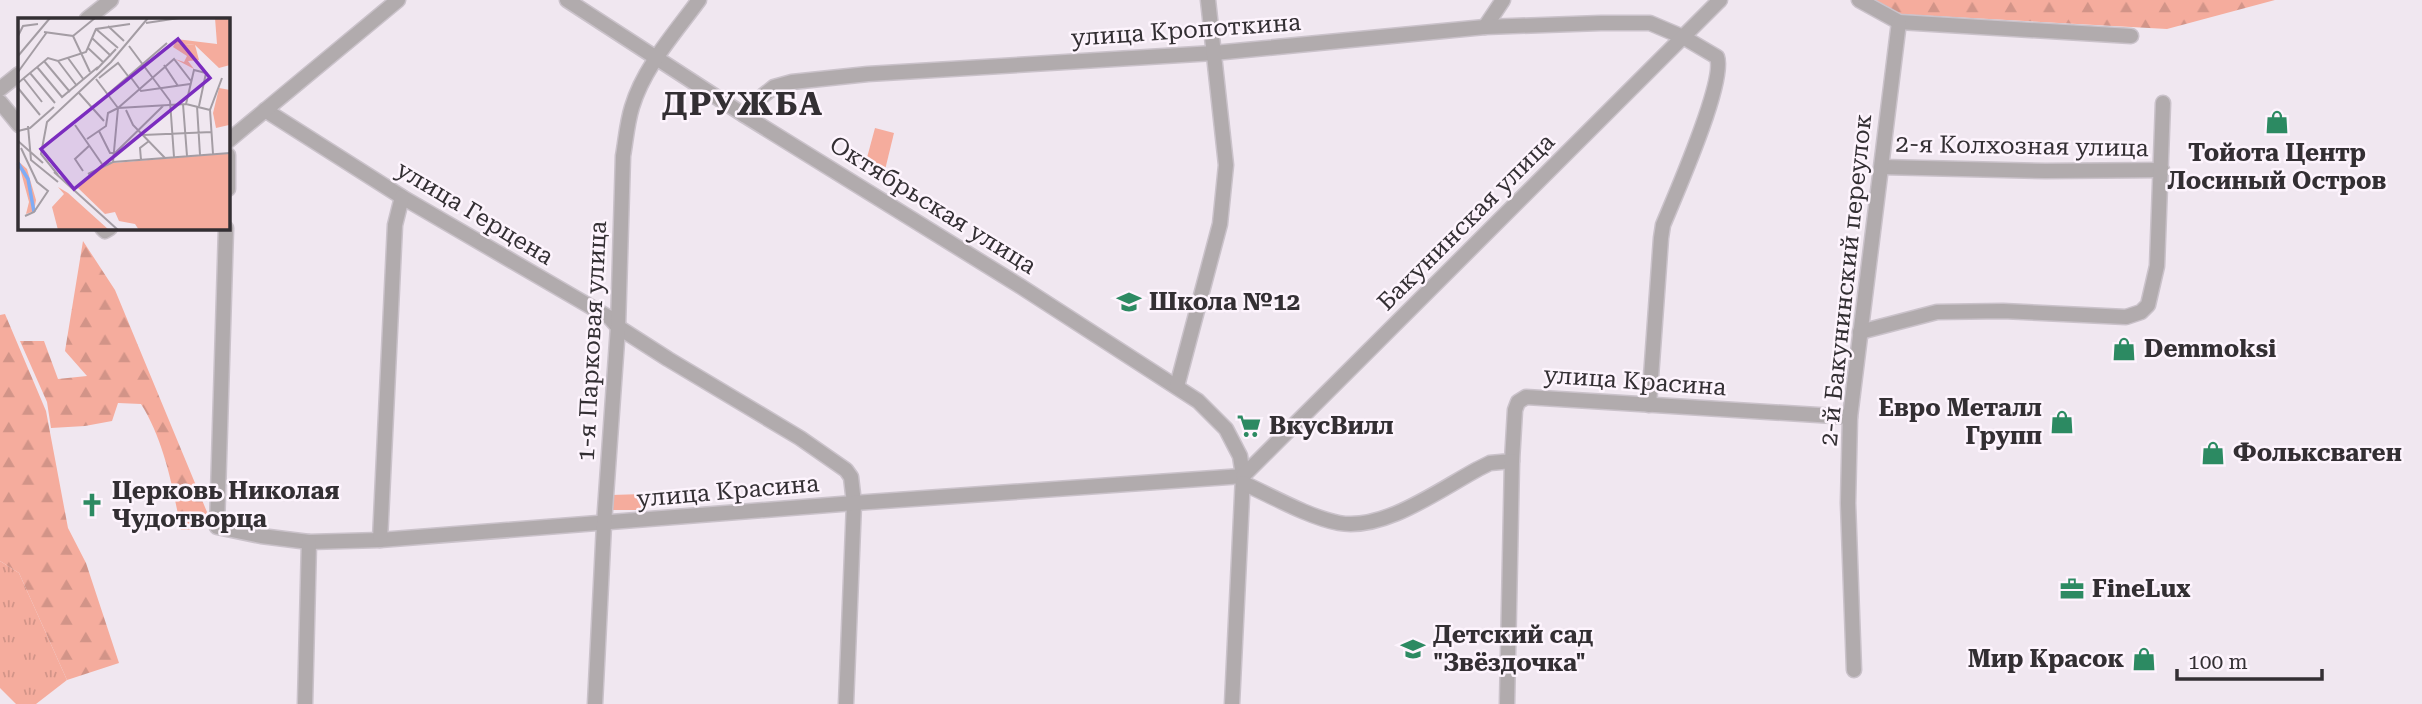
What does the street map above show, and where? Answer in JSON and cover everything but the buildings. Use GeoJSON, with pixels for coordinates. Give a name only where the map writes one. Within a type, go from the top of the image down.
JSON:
{"type":"FeatureCollection","features":[{"type":"Feature","properties":{"kind":"street"},"geometry":{"type":"LineString","coordinates":[[88,18],[111,0]]}},
{"type":"Feature","properties":{"kind":"street"},"geometry":{"type":"LineString","coordinates":[[229,140],[398,0]]}},
{"type":"Feature","properties":{"kind":"street","name":"Октябрьская улица"},"geometry":{"type":"LineString","coordinates":[[567,0],[744,115],[1177,386],[1198,401],[1226,429],[1240,456],[1243,479],[1231,704]]}},
{"type":"Feature","properties":{"kind":"street","name":"1-я Парковая улица"},"geometry":{"type":"LineString","coordinates":[[595,704],[618,327],[623,156],[627,128],[639,90],[657,57],[699,0]]}},
{"type":"Feature","properties":{"kind":"street"},"geometry":{"type":"LineString","coordinates":[[1177,386],[1220,224],[1226,165],[1208,0]]}},
{"type":"Feature","properties":{"kind":"street"},"geometry":{"type":"LineString","coordinates":[[1485,27],[1503,0]]}},
{"type":"Feature","properties":{"kind":"street","name":"Бакунинская улица"},"geometry":{"type":"LineString","coordinates":[[1243,479],[1720,0]]}},
{"type":"Feature","properties":{"kind":"street"},"geometry":{"type":"LineString","coordinates":[[1859,0],[1899,22],[2131,36]]}},
{"type":"Feature","properties":{"kind":"street","name":"2-й Бакунинский переулок"},"geometry":{"type":"LineString","coordinates":[[1854,670],[1848,503],[1850,417],[1899,22]]}},
{"type":"Feature","properties":{"kind":"street","name":"улица Кропоткина"},"geometry":{"type":"LineString","coordinates":[[744,115],[774,87],[792,82],[868,74],[1214,53],[1485,27],[1650,23],[1683,37],[1717,57],[1719,67],[1715,88],[1663,225],[1649,405]]}},
{"type":"Feature","properties":{"kind":"street"},"geometry":{"type":"LineString","coordinates":[[0,89],[18,75]]}},
{"type":"Feature","properties":{"kind":"street"},"geometry":{"type":"LineString","coordinates":[[0,102],[18,124]]}},
{"type":"Feature","properties":{"kind":"street"},"geometry":{"type":"LineString","coordinates":[[1860,332],[1937,312],[2003,311],[2126,317],[2141,313],[2152,295],[2157,266],[2163,103]]}},
{"type":"Feature","properties":{"kind":"street","name":"улица Герцена"},"geometry":{"type":"LineString","coordinates":[[265,110],[402,197],[610,318],[618,327],[838,463],[851,477],[854,503],[846,704]]}},
{"type":"Feature","properties":{"kind":"street","name":"2-я Колхозная улица"},"geometry":{"type":"LineString","coordinates":[[1882,167],[2045,171],[2162,170]]}},
{"type":"Feature","properties":{"kind":"street"},"geometry":{"type":"LineString","coordinates":[[380,540],[395,225],[402,197]]}},
{"type":"Feature","properties":{"kind":"street","name":"улица Красина"},"geometry":{"type":"LineString","coordinates":[[226,229],[217,527],[309,542],[380,540],[854,503],[1243,479],[1324,519],[1366,524],[1387,518],[1490,463],[1512,461],[1515,410],[1522,399],[1535,397],[1850,417]]}},
{"type":"Feature","properties":{"kind":"street"},"geometry":{"type":"LineString","coordinates":[[1507,704],[1512,461]]}},
{"type":"Feature","properties":{"kind":"street"},"geometry":{"type":"LineString","coordinates":[[305,704],[309,542]]}},
{"type":"Feature","properties":{"kind":"green space"},"geometry":{"type":"Polygon","coordinates":[[[1873,0],[2275,0],[2167,29],[1898,14],[1873,0]]]}},
{"type":"Feature","properties":{"kind":"green space"},"geometry":{"type":"Polygon","coordinates":[[[875,128],[894,133],[885,170],[865,165],[875,128]]]}},
{"type":"Feature","properties":{"kind":"green space"},"geometry":{"type":"Polygon","coordinates":[[[83,241],[115,290],[207,512],[199,529],[181,530],[162,449],[141,404],[118,403],[112,421],[51,428],[47,402],[20,341],[44,341],[58,379],[87,376],[65,351],[83,241]]]}},
{"type":"Feature","properties":{"kind":"green space"},"geometry":{"type":"Polygon","coordinates":[[[5,314],[46,411],[68,528],[86,563],[119,663],[67,680],[19,573],[0,561],[0,315],[5,314]]]}},
{"type":"Feature","properties":{"kind":"green space"},"geometry":{"type":"Polygon","coordinates":[[[643,494],[644,510],[612,510],[611,495],[643,494]]]}},
{"type":"Feature","properties":{"kind":"green space"},"geometry":{"type":"Polygon","coordinates":[[[0,561],[19,573],[67,680],[36,704],[16,704],[0,688],[0,561]]]}},
{"type":"Feature","properties":{"kind":"place","name":"Тойота Центр Лосиный Остров"},"geometry":{"type":"Point","coordinates":[2277,122]}},
{"type":"Feature","properties":{"kind":"place","name":"Школа №12"},"geometry":{"type":"Point","coordinates":[1129,302]}},
{"type":"Feature","properties":{"kind":"place","name":"Demmoksi"},"geometry":{"type":"Point","coordinates":[2124,349]}},
{"type":"Feature","properties":{"kind":"place","name":"Евро Металл Групп"},"geometry":{"type":"Point","coordinates":[2062,422]}},
{"type":"Feature","properties":{"kind":"place","name":"ВкусВилл"},"geometry":{"type":"Point","coordinates":[1249,426]}},
{"type":"Feature","properties":{"kind":"place","name":"Фольксваген"},"geometry":{"type":"Point","coordinates":[2213,453]}},
{"type":"Feature","properties":{"kind":"place","name":"Церковь Николая Чудотворца"},"geometry":{"type":"Point","coordinates":[92,505]}},
{"type":"Feature","properties":{"kind":"place","name":"FineLux"},"geometry":{"type":"Point","coordinates":[2072,589]}},
{"type":"Feature","properties":{"kind":"place","name":"Детский сад \"Звёздочка\""},"geometry":{"type":"Point","coordinates":[1413,649]}},
{"type":"Feature","properties":{"kind":"place","name":"Мир Красок"},"geometry":{"type":"Point","coordinates":[2144,659]}},
{"type":"Feature","properties":{"kind":"district","name":"ДРУЖБА"},"geometry":{"type":"Point","coordinates":[743,104]}}]}
